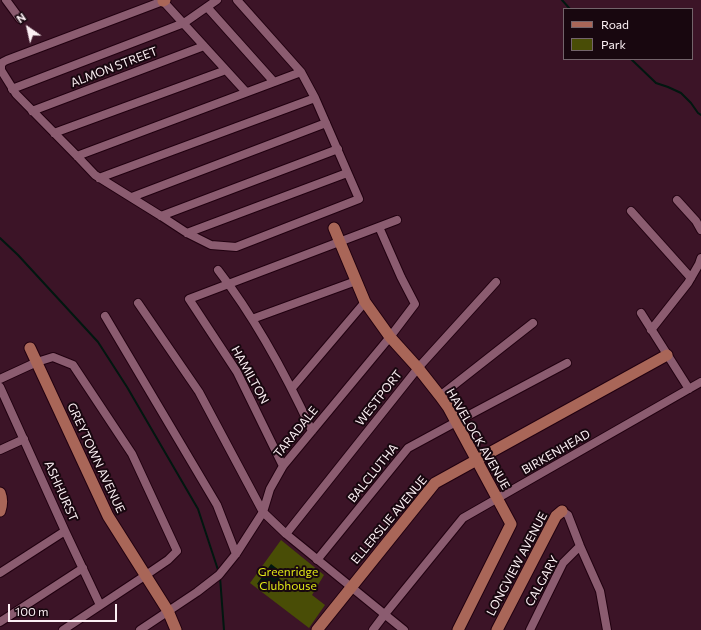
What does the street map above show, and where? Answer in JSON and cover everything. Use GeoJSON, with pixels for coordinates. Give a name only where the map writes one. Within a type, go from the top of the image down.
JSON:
{"type":"FeatureCollection","features":[{"type":"Feature","properties":{"kind":"street"},"geometry":{"type":"LineString","coordinates":[[6,0],[20,19]]}},
{"type":"Feature","properties":{"kind":"street"},"geometry":{"type":"LineString","coordinates":[[12,89],[184,23],[217,0]]}},
{"type":"Feature","properties":{"kind":"street"},"geometry":{"type":"LineString","coordinates":[[237,0],[301,72],[316,98],[358,199],[236,247],[211,245],[187,233],[95,175],[16,94],[1,70],[1,65],[3,62],[164,1],[246,92]]}},
{"type":"Feature","properties":{"kind":"street"},"geometry":{"type":"LineString","coordinates":[[207,8],[274,82]]}},
{"type":"Feature","properties":{"kind":"street","name":"ALMON STREET"},"geometry":{"type":"LineString","coordinates":[[32,111],[204,46]]}},
{"type":"Feature","properties":{"kind":"street"},"geometry":{"type":"LineString","coordinates":[[54,133],[226,70]]}},
{"type":"Feature","properties":{"kind":"street"},"geometry":{"type":"LineString","coordinates":[[77,156],[301,72]]}},
{"type":"Feature","properties":{"kind":"street"},"geometry":{"type":"LineString","coordinates":[[99,178],[316,98]]}},
{"type":"Feature","properties":{"kind":"street"},"geometry":{"type":"LineString","coordinates":[[132,197],[326,123]]}},
{"type":"Feature","properties":{"kind":"street"},"geometry":{"type":"LineString","coordinates":[[161,216],[338,149]]}},
{"type":"Feature","properties":{"kind":"street"},"geometry":{"type":"LineString","coordinates":[[187,233],[347,173]]}},
{"type":"Feature","properties":{"kind":"street"},"geometry":{"type":"LineString","coordinates":[[677,200],[696,221],[701,230]]}},
{"type":"Feature","properties":{"kind":"street"},"geometry":{"type":"LineString","coordinates":[[631,210],[691,278]]}},
{"type":"Feature","properties":{"kind":"street"},"geometry":{"type":"LineString","coordinates":[[229,284],[397,220]]}},
{"type":"Feature","properties":{"kind":"street","name":"TARADALE"},"geometry":{"type":"LineString","coordinates":[[140,630],[197,592],[219,575],[236,554],[263,512],[270,489],[283,466],[390,337],[415,304],[401,277],[379,227]]}},
{"type":"Feature","properties":{"kind":"street","name":"HAVELOCK AVENUE"},"geometry":{"type":"LineString","coordinates":[[334,228],[365,302],[390,337],[418,368],[440,396],[456,422],[511,524],[458,630]]}},
{"type":"Feature","properties":{"kind":"street"},"geometry":{"type":"LineString","coordinates":[[651,330],[691,278],[701,258]]}},
{"type":"Feature","properties":{"kind":"street"},"geometry":{"type":"LineString","coordinates":[[218,270],[252,319],[292,388],[312,431]]}},
{"type":"Feature","properties":{"kind":"street"},"geometry":{"type":"LineString","coordinates":[[252,319],[356,280]]}},
{"type":"Feature","properties":{"kind":"street","name":"WESTPORT"},"geometry":{"type":"LineString","coordinates":[[286,534],[418,368],[496,282]]}},
{"type":"Feature","properties":{"kind":"street","name":"HAMILTON"},"geometry":{"type":"LineString","coordinates":[[229,284],[189,299],[237,372],[283,466]]}},
{"type":"Feature","properties":{"kind":"street"},"geometry":{"type":"LineString","coordinates":[[292,388],[365,302]]}},
{"type":"Feature","properties":{"kind":"street"},"geometry":{"type":"LineString","coordinates":[[138,303],[199,392],[263,512],[317,560],[404,630]]}},
{"type":"Feature","properties":{"kind":"street"},"geometry":{"type":"LineString","coordinates":[[641,313],[689,389]]}},
{"type":"Feature","properties":{"kind":"street"},"geometry":{"type":"LineString","coordinates":[[105,316],[218,505],[236,554]]}},
{"type":"Feature","properties":{"kind":"street"},"geometry":{"type":"LineString","coordinates":[[440,396],[533,323]]}},
{"type":"Feature","properties":{"kind":"street","name":"GREYTOWN AVENUE"},"geometry":{"type":"LineString","coordinates":[[30,348],[108,516],[168,611],[176,630]]}},
{"type":"Feature","properties":{"kind":"street","name":"ELLERSLIE AVENUE"},"geometry":{"type":"LineString","coordinates":[[317,630],[435,483],[667,355]]}},
{"type":"Feature","properties":{"kind":"street"},"geometry":{"type":"LineString","coordinates":[[0,379],[37,362],[53,357],[73,365],[132,454],[177,551],[168,560],[63,630]]}},
{"type":"Feature","properties":{"kind":"street","name":"BALCLUTHA"},"geometry":{"type":"LineString","coordinates":[[317,560],[408,448],[567,363]]}},
{"type":"Feature","properties":{"kind":"street","name":"BIRKENHEAD"},"geometry":{"type":"LineString","coordinates":[[373,630],[463,518],[701,382]]}},
{"type":"Feature","properties":{"kind":"street","name":"ASHHURST"},"geometry":{"type":"LineString","coordinates":[[0,387],[100,605]]}},
{"type":"Feature","properties":{"kind":"street"},"geometry":{"type":"LineString","coordinates":[[0,450],[24,439]]}},
{"type":"Feature","properties":{"kind":"street"},"geometry":{"type":"LineString","coordinates":[[0,493],[2,497],[0,511]]}},
{"type":"Feature","properties":{"kind":"street"},"geometry":{"type":"LineString","coordinates":[[562,511],[568,515],[600,592],[607,630]]}},
{"type":"Feature","properties":{"kind":"street","name":"LONGVIEW AVENUE"},"geometry":{"type":"LineString","coordinates":[[497,630],[556,516],[562,511]]}},
{"type":"Feature","properties":{"kind":"street"},"geometry":{"type":"LineString","coordinates":[[0,573],[65,530]]}},
{"type":"Feature","properties":{"kind":"street","name":"CALGARY"},"geometry":{"type":"LineString","coordinates":[[530,630],[563,563],[580,546]]}},
{"type":"Feature","properties":{"kind":"street"},"geometry":{"type":"LineString","coordinates":[[0,622],[83,568]]}},
{"type":"Feature","properties":{"kind":"green space","name":"Greenridge Clubhouse"},"geometry":{"type":"Polygon","coordinates":[[[281,540],[324,575],[312,595],[325,605],[309,628],[250,583],[281,540]]]}},
{"type":"Feature","properties":{"kind":"shaded area"},"geometry":{"type":"Polygon","coordinates":[[[271,564],[283,573],[279,579],[284,582],[279,589],[274,586],[269,593],[257,584],[271,564]]]}},
{"type":"Feature","properties":{"kind":"waterway"},"geometry":{"type":"LineString","coordinates":[[562,0],[569,8]]}},
{"type":"Feature","properties":{"kind":"waterway"},"geometry":{"type":"LineString","coordinates":[[632,60],[656,83],[681,93],[701,115]]}},
{"type":"Feature","properties":{"kind":"waterway"},"geometry":{"type":"LineString","coordinates":[[0,238],[18,255],[98,342],[127,387],[198,509],[219,573]]}},
{"type":"Feature","properties":{"kind":"waterway"},"geometry":{"type":"LineString","coordinates":[[220,577],[224,630]]}}]}
